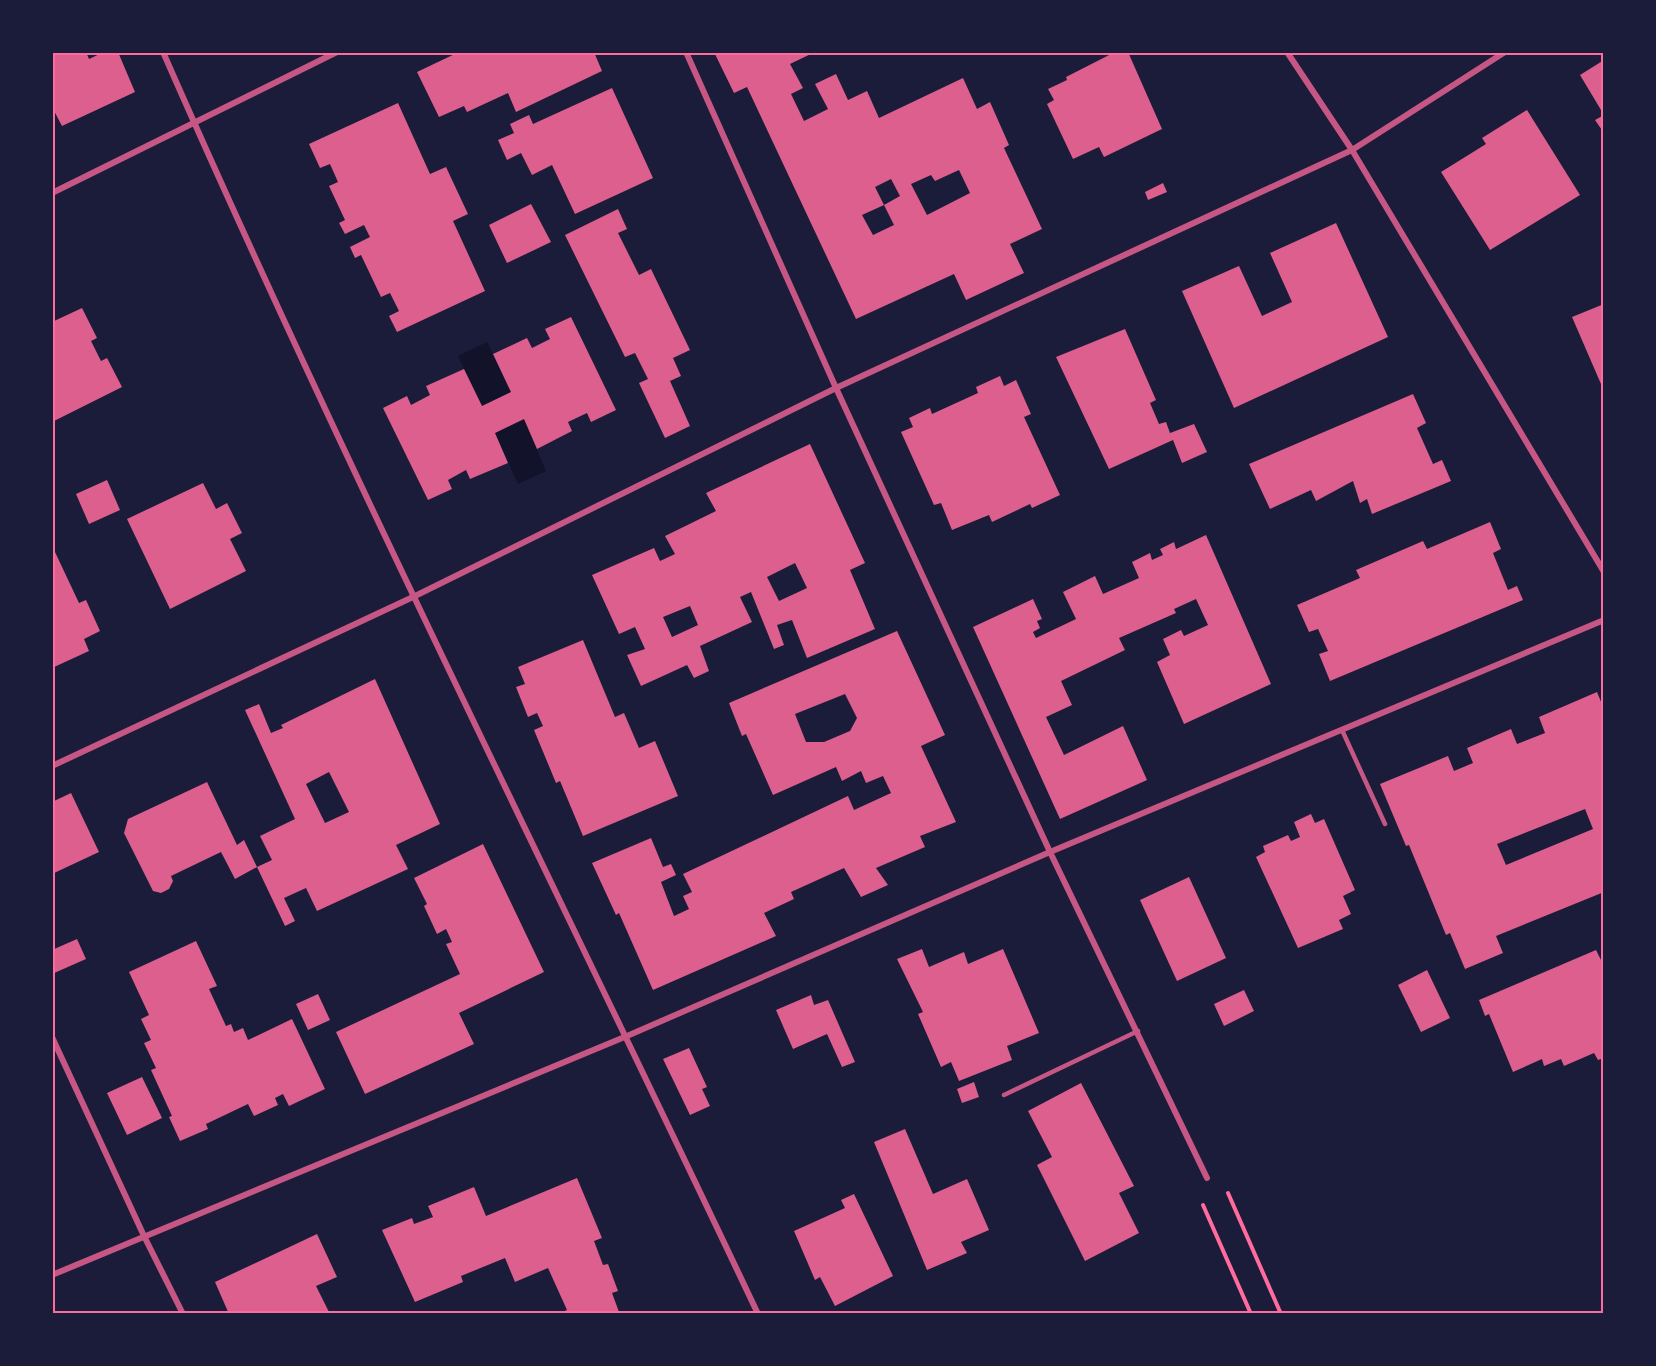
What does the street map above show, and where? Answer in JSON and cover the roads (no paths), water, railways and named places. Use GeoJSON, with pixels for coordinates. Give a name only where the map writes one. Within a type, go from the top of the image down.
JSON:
{"type":"FeatureCollection","features":[{"type":"Feature","properties":{"kind":"street"},"geometry":{"type":"LineString","coordinates":[[163,52],[413,597],[627,1036],[758,1314]]}},
{"type":"Feature","properties":{"kind":"street"},"geometry":{"type":"LineString","coordinates":[[52,193],[337,52]]}},
{"type":"Feature","properties":{"kind":"street"},"geometry":{"type":"LineString","coordinates":[[686,52],[836,387],[1050,852],[1207,1178]]}},
{"type":"Feature","properties":{"kind":"street"},"geometry":{"type":"LineString","coordinates":[[1287,52],[1352,150],[1604,572]]}},
{"type":"Feature","properties":{"kind":"street"},"geometry":{"type":"LineString","coordinates":[[52,766],[413,597],[836,387],[1352,150],[1505,52]]}},
{"type":"Feature","properties":{"kind":"street"},"geometry":{"type":"LineString","coordinates":[[52,1275],[627,1036],[1050,852],[1604,620]]}},
{"type":"Feature","properties":{"kind":"street"},"geometry":{"type":"LineString","coordinates":[[52,1037],[144,1236],[183,1314]]}},
{"type":"Feature","properties":{"kind":"lane"},"geometry":{"type":"LineString","coordinates":[[1342,730],[1385,824]]}},
{"type":"Feature","properties":{"kind":"lane"},"geometry":{"type":"LineString","coordinates":[[1004,1095],[1138,1031]]}}]}
